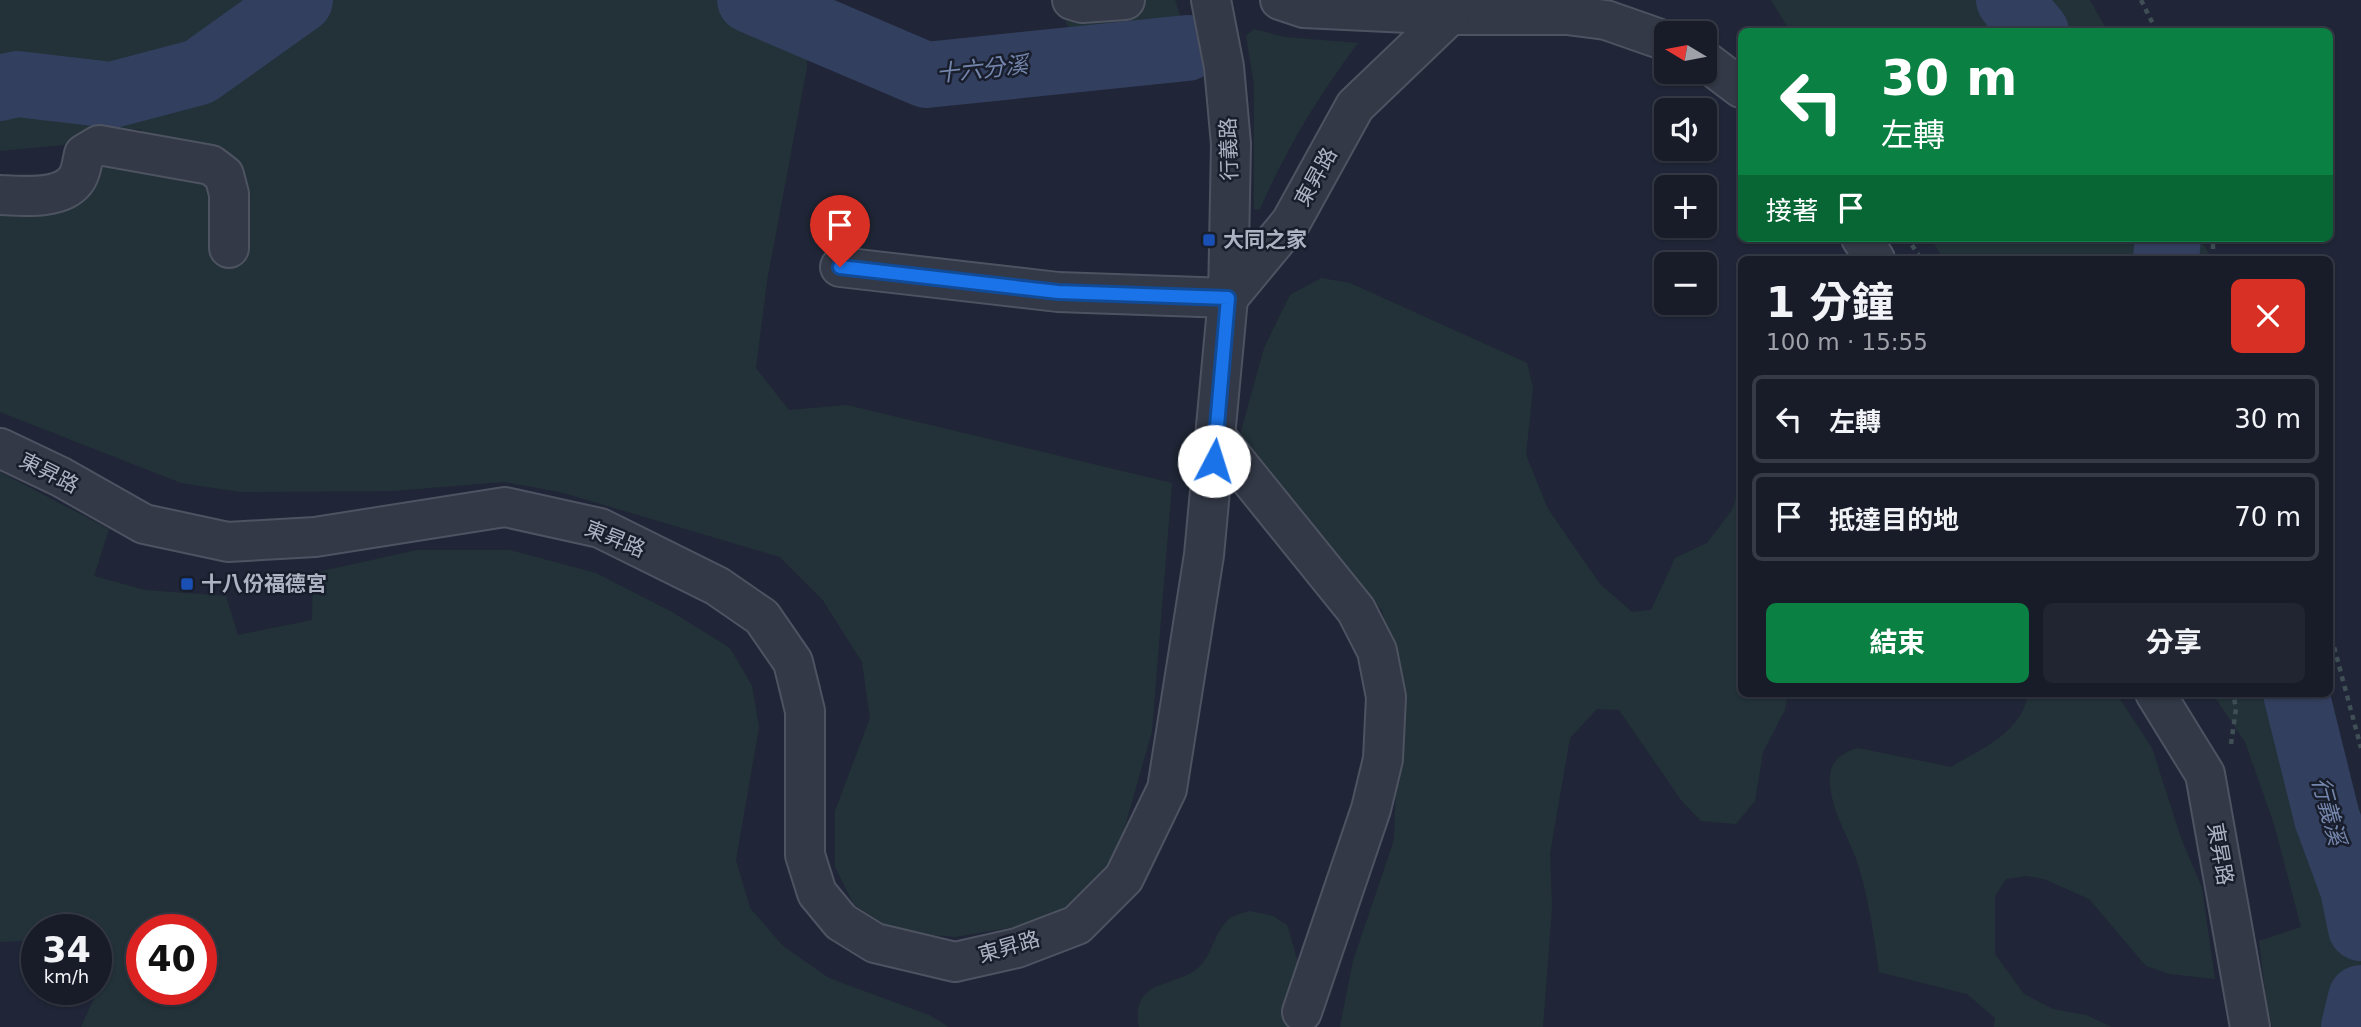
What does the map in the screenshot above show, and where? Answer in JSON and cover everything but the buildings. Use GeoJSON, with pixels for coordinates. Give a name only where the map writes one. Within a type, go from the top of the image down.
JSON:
{"type":"FeatureCollection","features":[{"type":"Feature","properties":{"kind":"street"},"geometry":{"type":"LineString","coordinates":[[1072,0],[1082,3],[1125,0]]}},
{"type":"Feature","properties":{"kind":"street","name":"行義路"},"geometry":{"type":"LineString","coordinates":[[1211,0],[1224,67],[1231,144],[1228,298]]}},
{"type":"Feature","properties":{"kind":"street"},"geometry":{"type":"LineString","coordinates":[[1280,0],[1304,8],[1450,15],[1567,15],[1606,20],[1654,37]]}},
{"type":"Feature","properties":{"kind":"street","name":"東昇路"},"geometry":{"type":"LineString","coordinates":[[0,448],[61,477],[144,524],[228,542],[315,537],[505,506],[600,528],[716,586],[762,617],[793,662],[805,711],[805,855],[817,893],[841,922],[875,943],[955,962],[1017,948],[1077,925],[1124,878],[1167,789],[1204,555],[1228,298],[1292,222],[1355,106],[1450,15]]}},
{"type":"Feature","properties":{"kind":"street"},"geometry":{"type":"LineString","coordinates":[[1717,70],[1738,86]]}},
{"type":"Feature","properties":{"kind":"street"},"geometry":{"type":"LineString","coordinates":[[0,195],[35,196],[68,188],[77,179],[84,154],[99,145],[193,160],[211,165],[224,175],[229,194],[229,248]]}},
{"type":"Feature","properties":{"kind":"street"},"geometry":{"type":"LineString","coordinates":[[840,267],[1058,292],[1228,298]]}},
{"type":"Feature","properties":{"kind":"street"},"geometry":{"type":"LineString","coordinates":[[1217,438],[1356,610],[1377,651],[1386,697],[1383,759],[1371,809],[1302,1012]]}},
{"type":"Feature","properties":{"kind":"street","name":"東昇路"},"geometry":{"type":"LineString","coordinates":[[2157,697],[2205,774],[2250,1027]]}},
{"type":"Feature","properties":{"kind":"path"},"geometry":{"type":"LineString","coordinates":[[2141,0],[2155,28]]}},
{"type":"Feature","properties":{"kind":"path"},"geometry":{"type":"LineString","coordinates":[[2333,643],[2361,748]]}},
{"type":"Feature","properties":{"kind":"shaded area"},"geometry":{"type":"Polygon","coordinates":[[[0,0],[805,0],[807,67],[767,281],[756,368],[789,410],[847,405],[1172,483],[1152,731],[1115,862],[1073,905],[1015,927],[955,937],[897,932],[854,905],[835,867],[835,811],[870,718],[862,662],[822,599],[780,557],[560,492],[504,482],[392,491],[241,492],[181,483],[0,412],[0,189],[53,179],[139,147],[141,129],[114,131],[63,145],[0,151],[0,0]]]}},
{"type":"Feature","properties":{"kind":"shaded area"},"geometry":{"type":"Polygon","coordinates":[[[1056,0],[1175,0],[1181,18],[1176,31],[1102,39],[1071,33],[1056,0]]]}},
{"type":"Feature","properties":{"kind":"shaded area"},"geometry":{"type":"Polygon","coordinates":[[[1771,0],[2090,0],[2105,28],[1788,28],[1771,0]]]}},
{"type":"Feature","properties":{"kind":"shaded area"},"geometry":{"type":"Polygon","coordinates":[[[1254,29],[1284,37],[1358,43],[1304,123],[1260,209],[1254,210],[1254,85],[1246,36],[1254,29]]]}},
{"type":"Feature","properties":{"kind":"shaded area"},"geometry":{"type":"Polygon","coordinates":[[[1933,242],[2202,242],[2210,256],[1942,256],[1933,242]]]}},
{"type":"Feature","properties":{"kind":"shaded area"},"geometry":{"type":"Polygon","coordinates":[[[1321,278],[1350,283],[1527,363],[1533,388],[1526,455],[1548,509],[1600,584],[1632,612],[1651,610],[1675,558],[1707,543],[1732,510],[1738,491],[1738,697],[1787,697],[1785,710],[1763,752],[1755,801],[1736,824],[1701,821],[1681,800],[1619,710],[1597,709],[1570,738],[1550,853],[1552,907],[1543,1027],[1340,1027],[1353,961],[1394,840],[1400,674],[1382,611],[1266,473],[1240,435],[1264,348],[1290,295],[1321,278]]]}},
{"type":"Feature","properties":{"kind":"shaded area"},"geometry":{"type":"Polygon","coordinates":[[[0,472],[109,529],[94,576],[145,590],[226,596],[238,635],[312,620],[313,573],[417,550],[510,550],[596,573],[672,612],[730,648],[752,686],[759,727],[736,860],[750,908],[783,946],[829,978],[929,1015],[949,1027],[81,1027],[91,1005],[112,1005],[112,914],[21,914],[21,941],[0,942],[0,472]]]}},
{"type":"Feature","properties":{"kind":"shaded area"},"geometry":{"type":"Polygon","coordinates":[[[2027,697],[2119,697],[2152,748],[2181,838],[2202,888],[2215,979],[2170,974],[2146,966],[2089,899],[2044,879],[2026,876],[2006,879],[1995,896],[1995,954],[2024,994],[2053,1009],[2086,1015],[2112,1027],[1994,1027],[1995,1018],[1967,994],[1879,972],[1862,877],[1832,799],[1830,776],[1833,765],[1839,758],[1858,748],[1951,767],[1999,738],[2018,718],[2027,697]]]}},
{"type":"Feature","properties":{"kind":"shaded area"},"geometry":{"type":"Polygon","coordinates":[[[2215,697],[2316,697],[2329,757],[2361,834],[2361,1027],[2272,1027],[2259,941],[2301,927],[2274,824],[2245,742],[2215,697]]]}},
{"type":"Feature","properties":{"kind":"shaded area"},"geometry":{"type":"Polygon","coordinates":[[[1250,911],[1273,916],[1287,925],[1297,959],[1303,1027],[1139,1027],[1138,1011],[1142,999],[1149,991],[1181,978],[1201,965],[1229,919],[1250,911]]]}},
{"type":"Feature","properties":{"kind":"waterway","name":"十六分溪"},"geometry":{"type":"LineString","coordinates":[[0,88],[17,84],[112,95],[199,72],[300,0]]}},
{"type":"Feature","properties":{"kind":"waterway","name":"十六分溪"},"geometry":{"type":"LineString","coordinates":[[750,0],[926,75],[1187,48]]}},
{"type":"Feature","properties":{"kind":"waterway","name":"行義溪"},"geometry":{"type":"LineString","coordinates":[[2009,0],[2033,28]]}},
{"type":"Feature","properties":{"kind":"waterway","name":"行義溪"},"geometry":{"type":"LineString","coordinates":[[2166,256],[2168,242]]}},
{"type":"Feature","properties":{"kind":"waterway","name":"行義溪"},"geometry":{"type":"LineString","coordinates":[[2297,697],[2327,818],[2353,889],[2361,928]]}},
{"type":"Feature","properties":{"kind":"waterway","name":"行義溪"},"geometry":{"type":"LineString","coordinates":[[2354,1027],[2361,998]]}},
{"type":"Feature","properties":{"kind":"place","name":"大同之家"},"geometry":{"type":"Point","coordinates":[1209,240]}},
{"type":"Feature","properties":{"kind":"place","name":"十八份福德宮"},"geometry":{"type":"Point","coordinates":[187,584]}},
{"type":"Feature","properties":{"kind":"route"},"geometry":{"type":"LineString","coordinates":[[840,267],[1058,292],[1228,298],[1214,461]]}}]}
